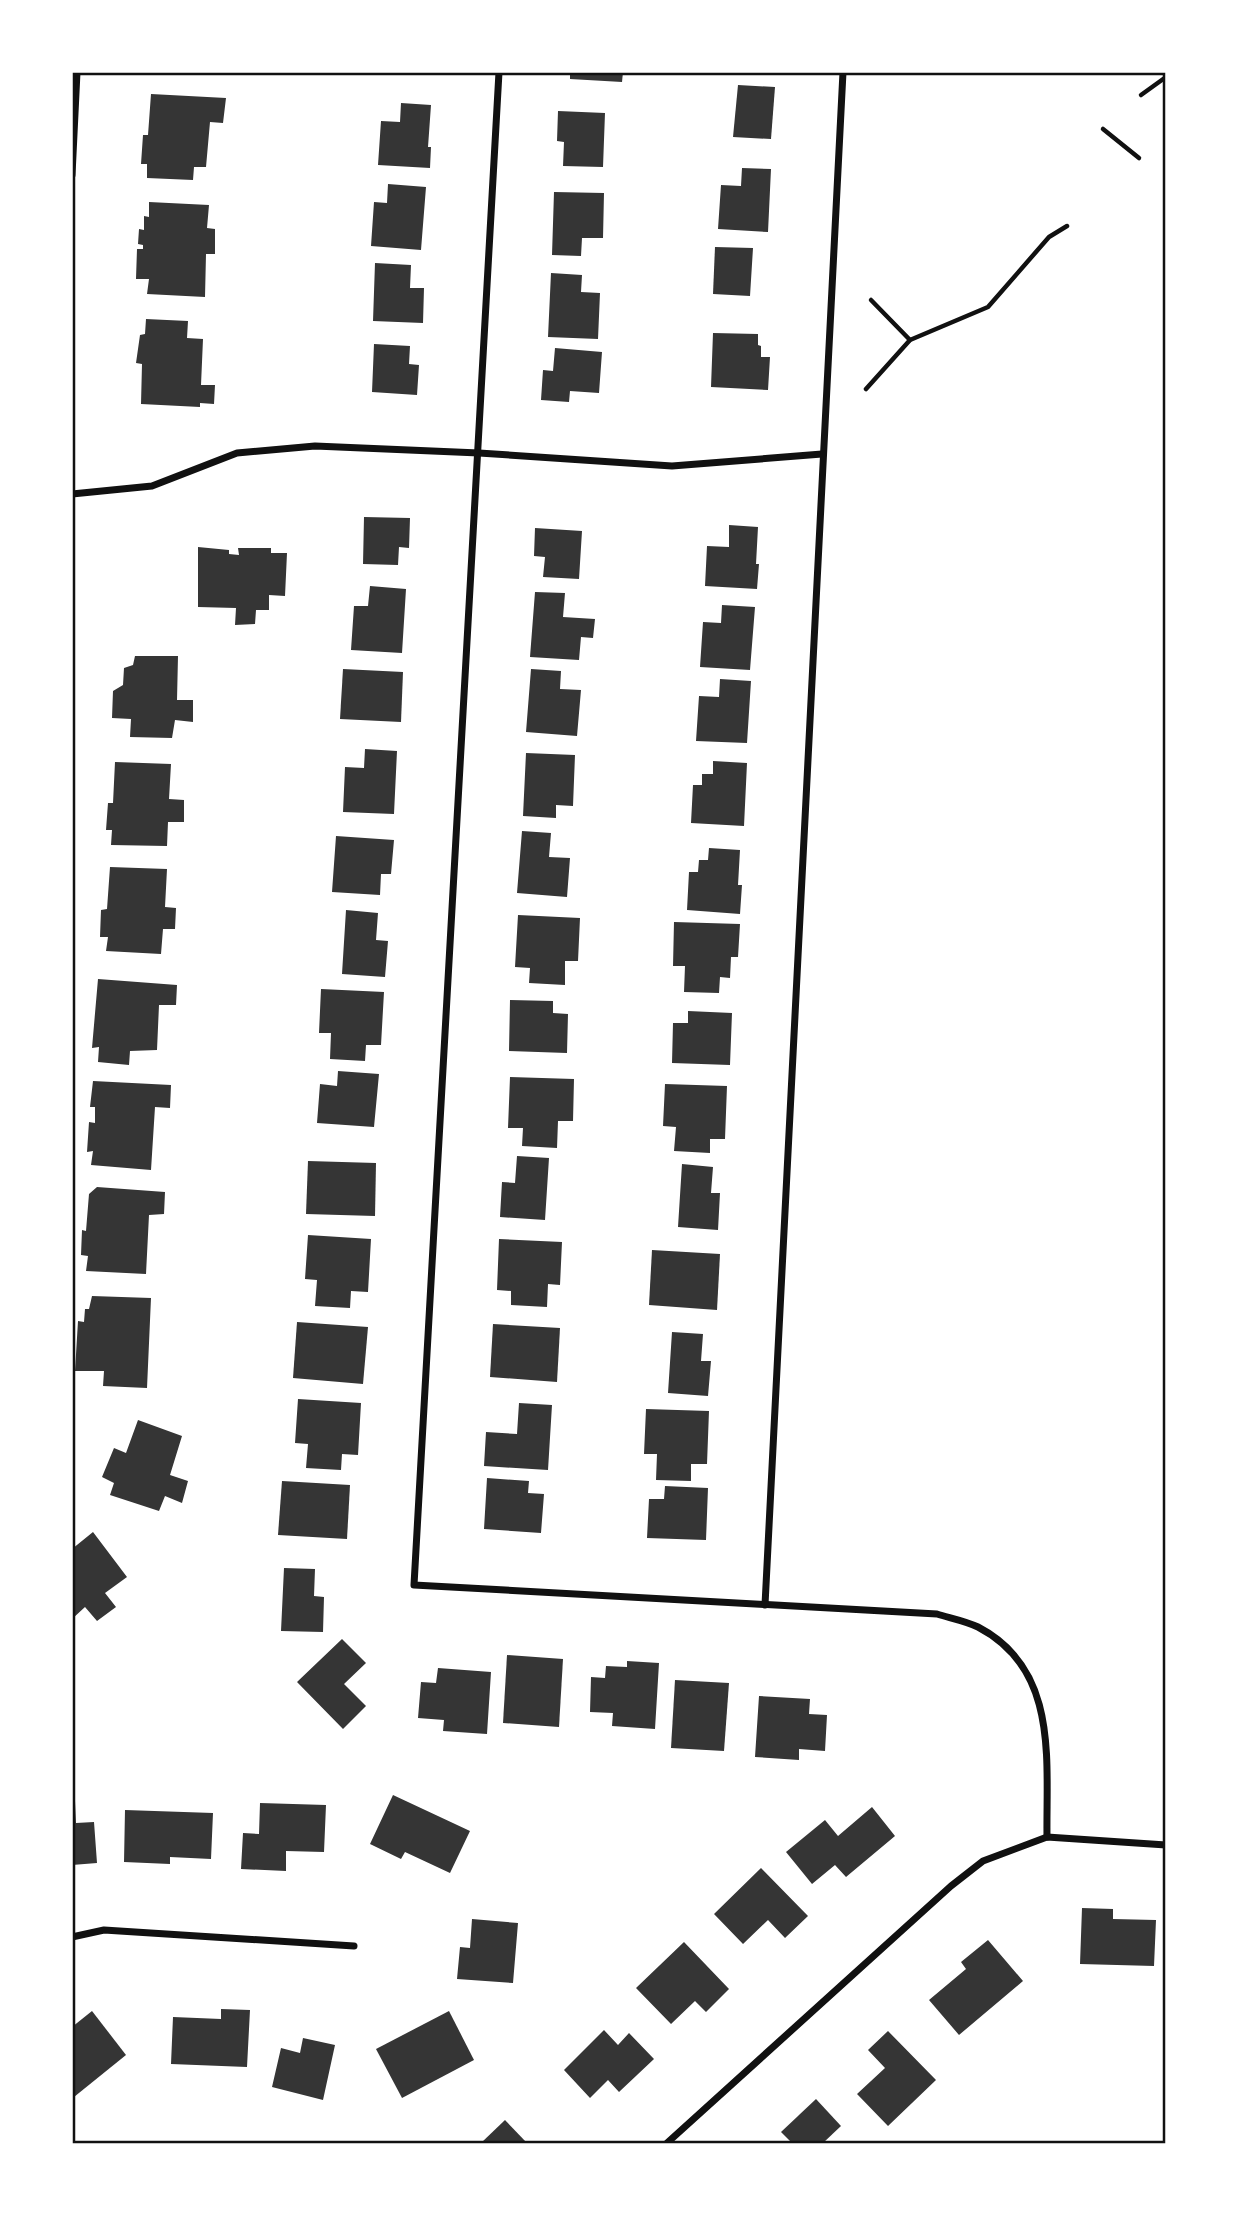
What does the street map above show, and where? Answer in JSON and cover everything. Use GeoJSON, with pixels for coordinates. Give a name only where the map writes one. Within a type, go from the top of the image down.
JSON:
{"type":"FeatureCollection","features":[{"type":"Feature","properties":{"kind":"street"},"geometry":{"type":"LineString","coordinates":[[72,175],[77,72]]}},
{"type":"Feature","properties":{"kind":"street"},"geometry":{"type":"LineString","coordinates":[[499,72],[414,1585],[937,1614],[977,1627],[1013,1652],[1035,1685],[1046,1734],[1047,1837]]}},
{"type":"Feature","properties":{"kind":"street"},"geometry":{"type":"LineString","coordinates":[[765,1605],[843,72]]}},
{"type":"Feature","properties":{"kind":"street"},"geometry":{"type":"LineString","coordinates":[[72,494],[152,486],[237,453],[315,446],[479,453],[672,466],[822,454]]}},
{"type":"Feature","properties":{"kind":"street"},"geometry":{"type":"LineString","coordinates":[[667,2143],[951,1885],[983,1861],[1047,1837],[1166,1845]]}},
{"type":"Feature","properties":{"kind":"street"},"geometry":{"type":"LineString","coordinates":[[72,1937],[104,1930],[354,1946]]}},
{"type":"Feature","properties":{"kind":"path"},"geometry":{"type":"LineString","coordinates":[[1141,94],[1166,77]]}},
{"type":"Feature","properties":{"kind":"path"},"geometry":{"type":"LineString","coordinates":[[1103,130],[1139,158]]}},
{"type":"Feature","properties":{"kind":"path"},"geometry":{"type":"LineString","coordinates":[[866,389],[910,340],[988,307],[1049,237],[1067,226]]}},
{"type":"Feature","properties":{"kind":"path"},"geometry":{"type":"LineString","coordinates":[[871,300],[910,340]]}},
{"type":"Feature","properties":{"kind":"building"},"geometry":{"type":"Polygon","coordinates":[[[570,72],[623,72],[622,82],[570,79],[570,72]]]}},
{"type":"Feature","properties":{"kind":"building"},"geometry":{"type":"Polygon","coordinates":[[[738,85],[775,87],[771,139],[733,137],[738,85]]]}},
{"type":"Feature","properties":{"kind":"building"},"geometry":{"type":"Polygon","coordinates":[[[151,94],[226,98],[223,123],[210,122],[206,167],[194,167],[193,180],[147,178],[147,164],[141,164],[143,135],[148,135],[151,94]]]}},
{"type":"Feature","properties":{"kind":"building"},"geometry":{"type":"Polygon","coordinates":[[[401,103],[431,105],[428,147],[431,147],[430,168],[378,165],[381,121],[400,122],[401,103]]]}},
{"type":"Feature","properties":{"kind":"building"},"geometry":{"type":"Polygon","coordinates":[[[558,111],[605,113],[603,167],[563,166],[564,142],[557,141],[558,111]]]}},
{"type":"Feature","properties":{"kind":"building"},"geometry":{"type":"Polygon","coordinates":[[[742,168],[771,169],[768,232],[718,229],[721,185],[741,186],[742,168]]]}},
{"type":"Feature","properties":{"kind":"building"},"geometry":{"type":"Polygon","coordinates":[[[388,184],[426,187],[421,250],[371,246],[374,202],[387,203],[388,184]]]}},
{"type":"Feature","properties":{"kind":"building"},"geometry":{"type":"Polygon","coordinates":[[[554,192],[604,193],[603,238],[582,238],[581,256],[552,255],[554,192]]]}},
{"type":"Feature","properties":{"kind":"building"},"geometry":{"type":"Polygon","coordinates":[[[149,202],[209,205],[207,228],[215,229],[215,254],[206,254],[205,297],[147,294],[149,279],[136,279],[137,249],[143,249],[143,245],[138,244],[139,229],[144,230],[144,216],[149,217],[149,202]]]}},
{"type":"Feature","properties":{"kind":"building"},"geometry":{"type":"Polygon","coordinates":[[[715,247],[753,248],[750,296],[713,294],[715,247]]]}},
{"type":"Feature","properties":{"kind":"building"},"geometry":{"type":"Polygon","coordinates":[[[375,263],[411,265],[410,288],[424,288],[423,323],[373,321],[375,263]]]}},
{"type":"Feature","properties":{"kind":"building"},"geometry":{"type":"Polygon","coordinates":[[[551,273],[582,275],[581,292],[600,293],[598,339],[548,337],[551,273]]]}},
{"type":"Feature","properties":{"kind":"building"},"geometry":{"type":"Polygon","coordinates":[[[146,319],[188,321],[187,338],[203,339],[201,385],[215,385],[214,404],[200,403],[200,407],[141,404],[142,364],[136,363],[140,335],[145,334],[146,319]]]}},
{"type":"Feature","properties":{"kind":"building"},"geometry":{"type":"Polygon","coordinates":[[[713,333],[758,334],[761,357],[770,357],[768,390],[711,387],[713,333]]]}},
{"type":"Feature","properties":{"kind":"building"},"geometry":{"type":"Polygon","coordinates":[[[374,344],[410,346],[409,364],[419,365],[417,395],[372,392],[374,344]]]}},
{"type":"Feature","properties":{"kind":"building"},"geometry":{"type":"Polygon","coordinates":[[[555,348],[602,352],[599,393],[570,391],[569,402],[541,400],[543,370],[553,371],[555,348]]]}},
{"type":"Feature","properties":{"kind":"building"},"geometry":{"type":"Polygon","coordinates":[[[364,517],[410,518],[409,548],[399,547],[398,565],[363,564],[364,517]]]}},
{"type":"Feature","properties":{"kind":"building"},"geometry":{"type":"Polygon","coordinates":[[[729,525],[758,527],[757,589],[705,586],[707,546],[729,547],[729,525]]]}},
{"type":"Feature","properties":{"kind":"building"},"geometry":{"type":"Polygon","coordinates":[[[535,528],[582,531],[579,579],[543,577],[545,557],[534,556],[535,528]]]}},
{"type":"Feature","properties":{"kind":"building"},"geometry":{"type":"Polygon","coordinates":[[[198,547],[229,550],[229,554],[239,555],[238,548],[271,548],[271,553],[287,553],[285,596],[269,595],[269,610],[256,610],[255,624],[235,625],[236,608],[198,607],[198,547]]]}},
{"type":"Feature","properties":{"kind":"building"},"geometry":{"type":"Polygon","coordinates":[[[370,586],[406,589],[402,653],[351,650],[354,606],[368,606],[370,586]]]}},
{"type":"Feature","properties":{"kind":"building"},"geometry":{"type":"Polygon","coordinates":[[[535,592],[565,593],[563,617],[595,619],[593,638],[581,637],[579,660],[530,657],[535,592]]]}},
{"type":"Feature","properties":{"kind":"building"},"geometry":{"type":"Polygon","coordinates":[[[722,605],[755,607],[750,670],[700,667],[703,622],[721,623],[722,605]]]}},
{"type":"Feature","properties":{"kind":"building"},"geometry":{"type":"Polygon","coordinates":[[[135,656],[178,656],[177,700],[193,700],[193,722],[175,720],[172,738],[130,737],[131,719],[112,718],[113,691],[123,685],[124,668],[133,665],[135,656]]]}},
{"type":"Feature","properties":{"kind":"building"},"geometry":{"type":"Polygon","coordinates":[[[343,669],[403,672],[401,722],[340,719],[343,669]]]}},
{"type":"Feature","properties":{"kind":"building"},"geometry":{"type":"Polygon","coordinates":[[[531,669],[561,671],[560,689],[581,690],[577,736],[526,732],[531,669]]]}},
{"type":"Feature","properties":{"kind":"building"},"geometry":{"type":"Polygon","coordinates":[[[720,679],[751,681],[747,743],[696,741],[699,696],[719,697],[720,679]]]}},
{"type":"Feature","properties":{"kind":"building"},"geometry":{"type":"Polygon","coordinates":[[[365,749],[397,751],[394,814],[343,812],[345,767],[364,768],[365,749]]]}},
{"type":"Feature","properties":{"kind":"building"},"geometry":{"type":"Polygon","coordinates":[[[526,753],[575,755],[573,806],[556,805],[556,818],[523,816],[526,753]]]}},
{"type":"Feature","properties":{"kind":"building"},"geometry":{"type":"Polygon","coordinates":[[[713,761],[747,763],[744,826],[691,823],[693,785],[702,785],[702,774],[713,774],[713,761]]]}},
{"type":"Feature","properties":{"kind":"building"},"geometry":{"type":"Polygon","coordinates":[[[115,762],[171,764],[169,799],[184,800],[184,822],[168,822],[167,846],[111,845],[112,830],[106,830],[108,803],[113,803],[115,762]]]}},
{"type":"Feature","properties":{"kind":"building"},"geometry":{"type":"Polygon","coordinates":[[[522,831],[551,833],[549,857],[570,858],[567,897],[517,893],[522,831]]]}},
{"type":"Feature","properties":{"kind":"building"},"geometry":{"type":"Polygon","coordinates":[[[336,836],[394,840],[391,874],[381,874],[380,895],[332,892],[336,836]]]}},
{"type":"Feature","properties":{"kind":"building"},"geometry":{"type":"Polygon","coordinates":[[[709,848],[740,850],[740,914],[687,910],[689,872],[698,872],[699,860],[708,860],[709,848]]]}},
{"type":"Feature","properties":{"kind":"building"},"geometry":{"type":"Polygon","coordinates":[[[110,867],[167,869],[165,907],[176,908],[175,929],[163,929],[161,954],[106,951],[108,937],[100,937],[101,910],[107,909],[110,867]]]}},
{"type":"Feature","properties":{"kind":"building"},"geometry":{"type":"Polygon","coordinates":[[[346,910],[378,913],[376,940],[388,941],[385,977],[342,974],[346,910]]]}},
{"type":"Feature","properties":{"kind":"building"},"geometry":{"type":"Polygon","coordinates":[[[518,915],[580,918],[578,961],[565,961],[565,985],[529,983],[530,968],[515,967],[518,915]]]}},
{"type":"Feature","properties":{"kind":"building"},"geometry":{"type":"Polygon","coordinates":[[[674,922],[740,924],[738,957],[731,957],[730,978],[720,977],[719,993],[684,992],[685,966],[673,966],[674,922]]]}},
{"type":"Feature","properties":{"kind":"building"},"geometry":{"type":"Polygon","coordinates":[[[98,979],[177,985],[176,1005],[159,1005],[157,1050],[130,1051],[129,1065],[98,1062],[99,1047],[92,1048],[98,979]]]}},
{"type":"Feature","properties":{"kind":"building"},"geometry":{"type":"Polygon","coordinates":[[[321,989],[384,992],[381,1045],[366,1045],[365,1061],[330,1059],[331,1033],[319,1033],[321,989]]]}},
{"type":"Feature","properties":{"kind":"building"},"geometry":{"type":"Polygon","coordinates":[[[510,1000],[553,1001],[553,1013],[568,1014],[567,1053],[509,1051],[510,1000]]]}},
{"type":"Feature","properties":{"kind":"building"},"geometry":{"type":"Polygon","coordinates":[[[688,1011],[732,1013],[730,1065],[672,1063],[673,1023],[688,1023],[688,1011]]]}},
{"type":"Feature","properties":{"kind":"building"},"geometry":{"type":"Polygon","coordinates":[[[338,1071],[379,1074],[374,1127],[317,1123],[320,1084],[337,1086],[338,1071]]]}},
{"type":"Feature","properties":{"kind":"building"},"geometry":{"type":"Polygon","coordinates":[[[510,1077],[574,1079],[573,1121],[558,1121],[557,1148],[522,1146],[523,1128],[508,1128],[510,1077]]]}},
{"type":"Feature","properties":{"kind":"building"},"geometry":{"type":"Polygon","coordinates":[[[93,1081],[171,1085],[170,1108],[155,1107],[151,1170],[91,1165],[93,1151],[87,1152],[89,1122],[95,1123],[95,1107],[90,1107],[93,1081]]]}},
{"type":"Feature","properties":{"kind":"building"},"geometry":{"type":"Polygon","coordinates":[[[665,1084],[727,1086],[725,1139],[710,1139],[710,1153],[674,1151],[676,1127],[663,1126],[665,1084]]]}},
{"type":"Feature","properties":{"kind":"building"},"geometry":{"type":"Polygon","coordinates":[[[517,1156],[549,1158],[545,1220],[500,1217],[502,1182],[515,1183],[517,1156]]]}},
{"type":"Feature","properties":{"kind":"building"},"geometry":{"type":"Polygon","coordinates":[[[308,1161],[376,1163],[375,1216],[306,1214],[308,1161]]]}},
{"type":"Feature","properties":{"kind":"building"},"geometry":{"type":"Polygon","coordinates":[[[682,1164],[713,1167],[711,1193],[720,1193],[718,1230],[678,1227],[682,1164]]]}},
{"type":"Feature","properties":{"kind":"building"},"geometry":{"type":"Polygon","coordinates":[[[97,1187],[165,1192],[164,1214],[149,1215],[146,1274],[86,1271],[88,1256],[81,1255],[82,1230],[86,1231],[89,1194],[97,1187]]]}},
{"type":"Feature","properties":{"kind":"building"},"geometry":{"type":"Polygon","coordinates":[[[308,1235],[371,1239],[368,1292],[351,1291],[350,1308],[315,1306],[317,1280],[305,1279],[308,1235]]]}},
{"type":"Feature","properties":{"kind":"building"},"geometry":{"type":"Polygon","coordinates":[[[499,1239],[562,1242],[560,1285],[548,1284],[547,1307],[511,1305],[511,1291],[497,1290],[499,1239]]]}},
{"type":"Feature","properties":{"kind":"building"},"geometry":{"type":"Polygon","coordinates":[[[652,1250],[720,1254],[717,1310],[649,1305],[652,1250]]]}},
{"type":"Feature","properties":{"kind":"building"},"geometry":{"type":"Polygon","coordinates":[[[92,1296],[151,1298],[147,1388],[103,1386],[104,1371],[75,1371],[78,1321],[84,1322],[85,1309],[89,1309],[92,1296]]]}},
{"type":"Feature","properties":{"kind":"building"},"geometry":{"type":"Polygon","coordinates":[[[297,1322],[368,1327],[363,1384],[293,1378],[297,1322]]]}},
{"type":"Feature","properties":{"kind":"building"},"geometry":{"type":"Polygon","coordinates":[[[493,1324],[560,1328],[557,1382],[490,1377],[493,1324]]]}},
{"type":"Feature","properties":{"kind":"building"},"geometry":{"type":"Polygon","coordinates":[[[672,1332],[703,1334],[701,1361],[711,1361],[708,1396],[668,1393],[672,1332]]]}},
{"type":"Feature","properties":{"kind":"building"},"geometry":{"type":"Polygon","coordinates":[[[298,1399],[361,1403],[358,1455],[342,1454],[341,1470],[306,1468],[308,1444],[295,1443],[298,1399]]]}},
{"type":"Feature","properties":{"kind":"building"},"geometry":{"type":"Polygon","coordinates":[[[519,1403],[552,1405],[548,1470],[484,1466],[486,1432],[517,1434],[519,1403]]]}},
{"type":"Feature","properties":{"kind":"building"},"geometry":{"type":"Polygon","coordinates":[[[646,1409],[709,1411],[707,1464],[691,1464],[691,1481],[656,1480],[657,1454],[644,1454],[646,1409]]]}},
{"type":"Feature","properties":{"kind":"building"},"geometry":{"type":"Polygon","coordinates":[[[138,1420],[182,1436],[170,1475],[188,1481],[182,1503],[165,1496],[159,1511],[110,1495],[114,1483],[102,1477],[114,1448],[126,1453],[138,1420]]]}},
{"type":"Feature","properties":{"kind":"building"},"geometry":{"type":"Polygon","coordinates":[[[487,1478],[529,1481],[528,1493],[544,1494],[541,1533],[484,1529],[487,1478]]]}},
{"type":"Feature","properties":{"kind":"building"},"geometry":{"type":"Polygon","coordinates":[[[282,1481],[350,1485],[347,1539],[278,1535],[282,1481]]]}},
{"type":"Feature","properties":{"kind":"building"},"geometry":{"type":"Polygon","coordinates":[[[665,1486],[708,1488],[706,1540],[647,1538],[649,1499],[664,1499],[665,1486]]]}},
{"type":"Feature","properties":{"kind":"building"},"geometry":{"type":"Polygon","coordinates":[[[93,1532],[127,1577],[105,1593],[116,1607],[97,1621],[85,1607],[72,1619],[72,1549],[93,1532]]]}},
{"type":"Feature","properties":{"kind":"building"},"geometry":{"type":"Polygon","coordinates":[[[284,1568],[315,1569],[314,1596],[324,1597],[323,1632],[281,1631],[284,1568]]]}},
{"type":"Feature","properties":{"kind":"building"},"geometry":{"type":"Polygon","coordinates":[[[342,1639],[366,1663],[344,1684],[366,1706],[343,1729],[297,1682],[342,1639]]]}},
{"type":"Feature","properties":{"kind":"building"},"geometry":{"type":"Polygon","coordinates":[[[507,1655],[563,1659],[559,1727],[503,1723],[507,1655]]]}},
{"type":"Feature","properties":{"kind":"building"},"geometry":{"type":"Polygon","coordinates":[[[627,1661],[659,1663],[655,1729],[612,1726],[613,1713],[590,1712],[591,1677],[605,1678],[606,1666],[627,1667],[627,1661]]]}},
{"type":"Feature","properties":{"kind":"building"},"geometry":{"type":"Polygon","coordinates":[[[438,1668],[491,1672],[487,1734],[443,1731],[444,1720],[418,1718],[421,1682],[436,1683],[438,1668]]]}},
{"type":"Feature","properties":{"kind":"building"},"geometry":{"type":"Polygon","coordinates":[[[675,1680],[729,1683],[724,1751],[671,1748],[675,1680]]]}},
{"type":"Feature","properties":{"kind":"building"},"geometry":{"type":"Polygon","coordinates":[[[759,1696],[810,1699],[809,1714],[827,1715],[825,1751],[799,1749],[799,1760],[755,1757],[759,1696]]]}},
{"type":"Feature","properties":{"kind":"building"},"geometry":{"type":"Polygon","coordinates":[[[393,1795],[470,1831],[450,1873],[405,1852],[401,1859],[370,1844],[393,1795]]]}},
{"type":"Feature","properties":{"kind":"building"},"geometry":{"type":"Polygon","coordinates":[[[72,1801],[75,1801],[76,1823],[94,1822],[97,1863],[72,1865],[72,1801]]]}},
{"type":"Feature","properties":{"kind":"building"},"geometry":{"type":"Polygon","coordinates":[[[260,1803],[326,1805],[324,1852],[286,1851],[286,1871],[241,1869],[243,1833],[259,1834],[260,1803]]]}},
{"type":"Feature","properties":{"kind":"building"},"geometry":{"type":"Polygon","coordinates":[[[872,1807],[895,1836],[846,1877],[835,1865],[812,1884],[786,1852],[825,1820],[838,1836],[872,1807]]]}},
{"type":"Feature","properties":{"kind":"building"},"geometry":{"type":"Polygon","coordinates":[[[125,1810],[213,1813],[211,1859],[170,1857],[170,1864],[124,1862],[125,1810]]]}},
{"type":"Feature","properties":{"kind":"building"},"geometry":{"type":"Polygon","coordinates":[[[761,1868],[808,1916],[785,1938],[768,1920],[743,1944],[714,1914],[761,1868]]]}},
{"type":"Feature","properties":{"kind":"building"},"geometry":{"type":"Polygon","coordinates":[[[1082,1908],[1113,1909],[1113,1919],[1156,1920],[1154,1966],[1080,1964],[1082,1908]]]}},
{"type":"Feature","properties":{"kind":"building"},"geometry":{"type":"Polygon","coordinates":[[[472,1919],[518,1923],[513,1983],[457,1979],[460,1947],[470,1948],[472,1919]]]}},
{"type":"Feature","properties":{"kind":"building"},"geometry":{"type":"Polygon","coordinates":[[[988,1940],[1023,1981],[959,2035],[929,2000],[966,1969],[961,1962],[988,1940]]]}},
{"type":"Feature","properties":{"kind":"building"},"geometry":{"type":"Polygon","coordinates":[[[684,1942],[729,1989],[706,2012],[695,2001],[671,2024],[636,1988],[684,1942]]]}},
{"type":"Feature","properties":{"kind":"building"},"geometry":{"type":"Polygon","coordinates":[[[221,2009],[250,2010],[247,2067],[171,2064],[173,2017],[221,2019],[221,2009]]]}},
{"type":"Feature","properties":{"kind":"building"},"geometry":{"type":"Polygon","coordinates":[[[92,2011],[126,2055],[74,2097],[72,2027],[92,2011]]]}},
{"type":"Feature","properties":{"kind":"building"},"geometry":{"type":"Polygon","coordinates":[[[449,2011],[474,2060],[402,2098],[376,2049],[449,2011]]]}},
{"type":"Feature","properties":{"kind":"building"},"geometry":{"type":"Polygon","coordinates":[[[604,2030],[618,2045],[629,2033],[654,2059],[619,2092],[608,2080],[590,2098],[564,2070],[604,2030]]]}},
{"type":"Feature","properties":{"kind":"building"},"geometry":{"type":"Polygon","coordinates":[[[888,2031],[936,2080],[888,2126],[857,2094],[885,2068],[868,2050],[888,2031]]]}},
{"type":"Feature","properties":{"kind":"building"},"geometry":{"type":"Polygon","coordinates":[[[303,2038],[335,2045],[323,2100],[272,2087],[281,2048],[300,2053],[303,2038]]]}},
{"type":"Feature","properties":{"kind":"building"},"geometry":{"type":"Polygon","coordinates":[[[816,2099],[841,2126],[823,2143],[792,2143],[781,2132],[816,2099]]]}},
{"type":"Feature","properties":{"kind":"building"},"geometry":{"type":"Polygon","coordinates":[[[505,2120],[527,2143],[481,2143],[505,2120]]]}}]}
